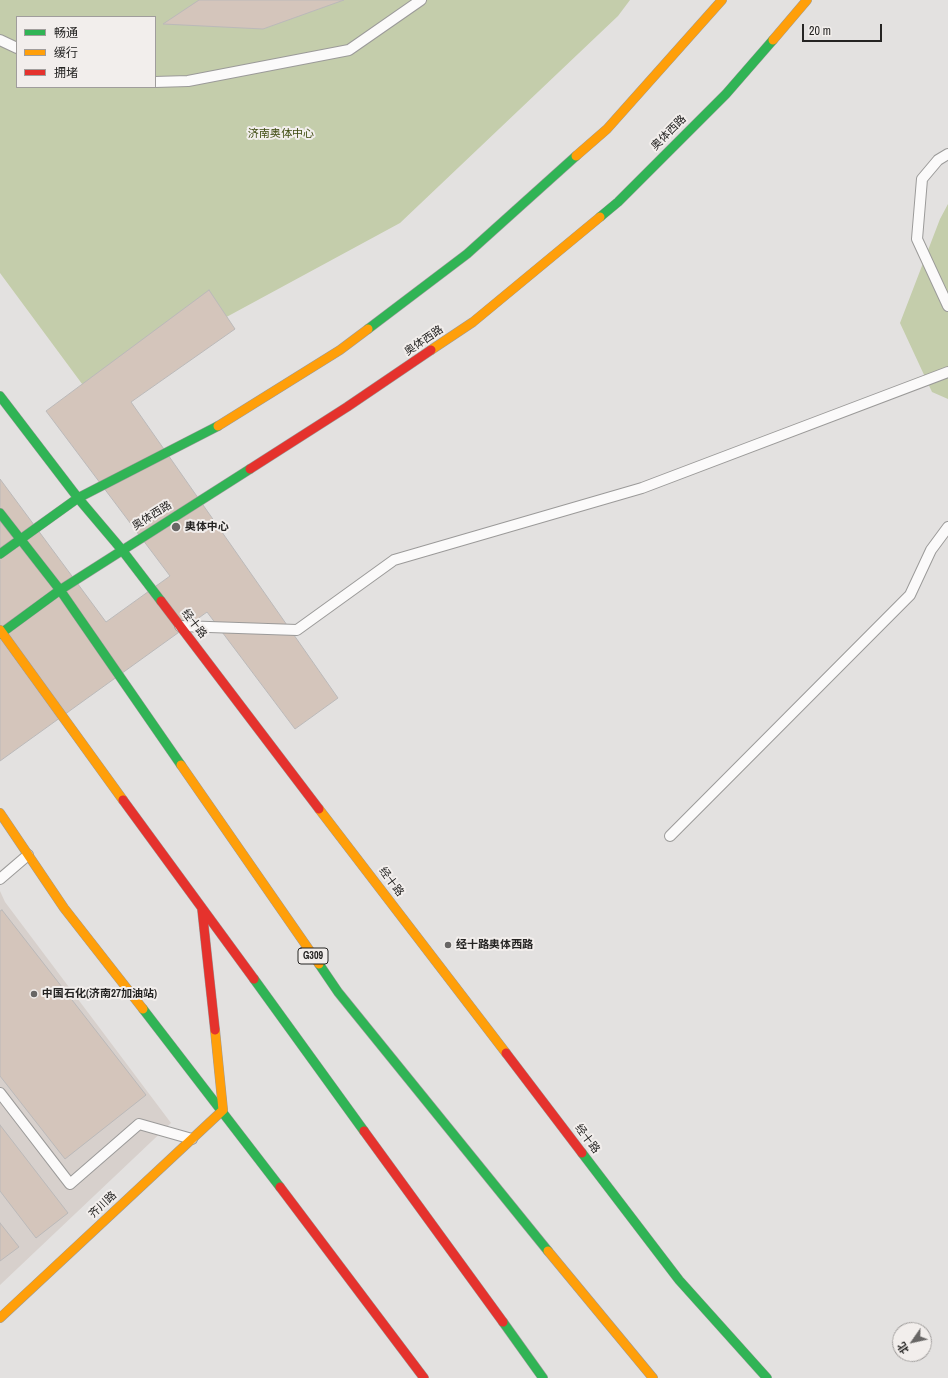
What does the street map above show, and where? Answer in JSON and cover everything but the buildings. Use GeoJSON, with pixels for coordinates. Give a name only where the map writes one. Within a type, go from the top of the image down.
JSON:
{"type":"FeatureCollection","features":[{"type":"Feature","properties":{"kind":"main road"},"geometry":{"type":"LineString","coordinates":[[0,554],[78,498],[220,425],[340,350],[466,254],[607,129],[722,0]]}},
{"type":"Feature","properties":{"kind":"main road","name":"奥体西路"},"geometry":{"type":"LineString","coordinates":[[1,632],[60,590],[348,407],[473,322],[618,202],[726,94],[807,0]]}},
{"type":"Feature","properties":{"kind":"main road","name":"经十路"},"geometry":{"type":"LineString","coordinates":[[0,396],[78,498],[122,550],[679,1280],[768,1378]]}},
{"type":"Feature","properties":{"kind":"main road","name":"G309"},"geometry":{"type":"LineString","coordinates":[[0,513],[60,590],[338,992],[615,1334],[653,1378]]}},
{"type":"Feature","properties":{"kind":"main road"},"geometry":{"type":"LineString","coordinates":[[1,632],[543,1378]]}},
{"type":"Feature","properties":{"kind":"main road"},"geometry":{"type":"LineString","coordinates":[[0,813],[64,908],[223,1110],[424,1378]]}},
{"type":"Feature","properties":{"kind":"main road"},"geometry":{"type":"LineString","coordinates":[[202,908],[223,1110]]}},
{"type":"Feature","properties":{"kind":"main road","name":"齐川路"},"geometry":{"type":"LineString","coordinates":[[0,1318],[223,1110]]}},
{"type":"Feature","properties":{"kind":"lane"},"geometry":{"type":"LineString","coordinates":[[156,82],[188,81],[349,50],[421,0]]}},
{"type":"Feature","properties":{"kind":"lane"},"geometry":{"type":"LineString","coordinates":[[0,40],[16,48]]}},
{"type":"Feature","properties":{"kind":"lane"},"geometry":{"type":"LineString","coordinates":[[948,154],[938,160],[922,179],[918,239],[948,306]]}},
{"type":"Feature","properties":{"kind":"lane"},"geometry":{"type":"LineString","coordinates":[[180,626],[297,630],[394,560],[642,488],[948,372]]}},
{"type":"Feature","properties":{"kind":"lane"},"geometry":{"type":"LineString","coordinates":[[670,836],[910,595],[931,550],[948,527]]}},
{"type":"Feature","properties":{"kind":"lane"},"geometry":{"type":"LineString","coordinates":[[0,878],[28,855]]}},
{"type":"Feature","properties":{"kind":"lane"},"geometry":{"type":"LineString","coordinates":[[0,1093],[70,1184],[139,1124],[192,1139]]}},
{"type":"Feature","properties":{"kind":"shaded area"},"geometry":{"type":"Polygon","coordinates":[[[0,891],[5,902],[171,1123],[0,1285],[0,891]]]}},
{"type":"Feature","properties":{"kind":"green space","name":"济南奥体中心"},"geometry":{"type":"Polygon","coordinates":[[[0,0],[630,0],[618,16],[400,223],[88,392],[0,273],[0,0]]]}},
{"type":"Feature","properties":{"kind":"green space"},"geometry":{"type":"Polygon","coordinates":[[[948,204],[948,399],[932,392],[900,323],[940,219],[948,204]]]}},
{"type":"Feature","properties":{"kind":"traffic: fast"},"geometry":{"type":"LineString","coordinates":[[600,217],[618,202],[726,94],[773,40]]}},
{"type":"Feature","properties":{"kind":"traffic: fast"},"geometry":{"type":"LineString","coordinates":[[368,329],[467,254],[576,156]]}},
{"type":"Feature","properties":{"kind":"traffic: fast"},"geometry":{"type":"LineString","coordinates":[[0,396],[78,498],[122,550],[161,601]]}},
{"type":"Feature","properties":{"kind":"traffic: fast"},"geometry":{"type":"LineString","coordinates":[[0,554],[78,498],[218,426]]}},
{"type":"Feature","properties":{"kind":"traffic: fast"},"geometry":{"type":"LineString","coordinates":[[0,634],[60,590],[250,469]]}},
{"type":"Feature","properties":{"kind":"traffic: fast"},"geometry":{"type":"LineString","coordinates":[[0,513],[60,590],[181,765]]}},
{"type":"Feature","properties":{"kind":"traffic: fast"},"geometry":{"type":"LineString","coordinates":[[319,964],[338,992],[548,1251]]}},
{"type":"Feature","properties":{"kind":"traffic: fast"},"geometry":{"type":"LineString","coordinates":[[254,979],[364,1131]]}},
{"type":"Feature","properties":{"kind":"traffic: fast"},"geometry":{"type":"LineString","coordinates":[[143,1009],[280,1187]]}},
{"type":"Feature","properties":{"kind":"traffic: fast"},"geometry":{"type":"LineString","coordinates":[[582,1153],[679,1280],[767,1378]]}},
{"type":"Feature","properties":{"kind":"traffic: fast"},"geometry":{"type":"LineString","coordinates":[[503,1322],[543,1378]]}},
{"type":"Feature","properties":{"kind":"traffic: slow"},"geometry":{"type":"LineString","coordinates":[[576,156],[607,129],[722,0]]}},
{"type":"Feature","properties":{"kind":"traffic: slow"},"geometry":{"type":"LineString","coordinates":[[773,40],[807,0]]}},
{"type":"Feature","properties":{"kind":"traffic: slow"},"geometry":{"type":"LineString","coordinates":[[431,350],[473,322],[600,217]]}},
{"type":"Feature","properties":{"kind":"traffic: slow"},"geometry":{"type":"LineString","coordinates":[[218,426],[340,350],[368,329]]}},
{"type":"Feature","properties":{"kind":"traffic: slow"},"geometry":{"type":"LineString","coordinates":[[0,630],[123,800]]}},
{"type":"Feature","properties":{"kind":"traffic: slow"},"geometry":{"type":"LineString","coordinates":[[181,765],[319,964]]}},
{"type":"Feature","properties":{"kind":"traffic: slow"},"geometry":{"type":"LineString","coordinates":[[319,809],[506,1053]]}},
{"type":"Feature","properties":{"kind":"traffic: slow"},"geometry":{"type":"LineString","coordinates":[[0,813],[64,908],[143,1009]]}},
{"type":"Feature","properties":{"kind":"traffic: slow"},"geometry":{"type":"LineString","coordinates":[[215,1030],[223,1110]]}},
{"type":"Feature","properties":{"kind":"traffic: slow"},"geometry":{"type":"LineString","coordinates":[[0,1318],[223,1110]]}},
{"type":"Feature","properties":{"kind":"traffic: slow"},"geometry":{"type":"LineString","coordinates":[[548,1251],[653,1378]]}},
{"type":"Feature","properties":{"kind":"traffic: jam"},"geometry":{"type":"LineString","coordinates":[[250,469],[347,407],[431,350]]}},
{"type":"Feature","properties":{"kind":"traffic: jam"},"geometry":{"type":"LineString","coordinates":[[161,601],[319,809]]}},
{"type":"Feature","properties":{"kind":"traffic: jam"},"geometry":{"type":"LineString","coordinates":[[123,800],[254,979]]}},
{"type":"Feature","properties":{"kind":"traffic: jam"},"geometry":{"type":"LineString","coordinates":[[202,909],[215,1030]]}},
{"type":"Feature","properties":{"kind":"traffic: jam"},"geometry":{"type":"LineString","coordinates":[[506,1053],[582,1153]]}},
{"type":"Feature","properties":{"kind":"traffic: jam"},"geometry":{"type":"LineString","coordinates":[[364,1131],[503,1322]]}},
{"type":"Feature","properties":{"kind":"traffic: jam"},"geometry":{"type":"LineString","coordinates":[[280,1187],[424,1378]]}},
{"type":"Feature","properties":{"kind":"place","name":"奥体中心"},"geometry":{"type":"Point","coordinates":[176,527]}},
{"type":"Feature","properties":{"kind":"place","name":"经十路奥体西路"},"geometry":{"type":"Point","coordinates":[448,945]}},
{"type":"Feature","properties":{"kind":"place","name":"中国石化(济南27加油站)"},"geometry":{"type":"Point","coordinates":[34,994]}}]}
